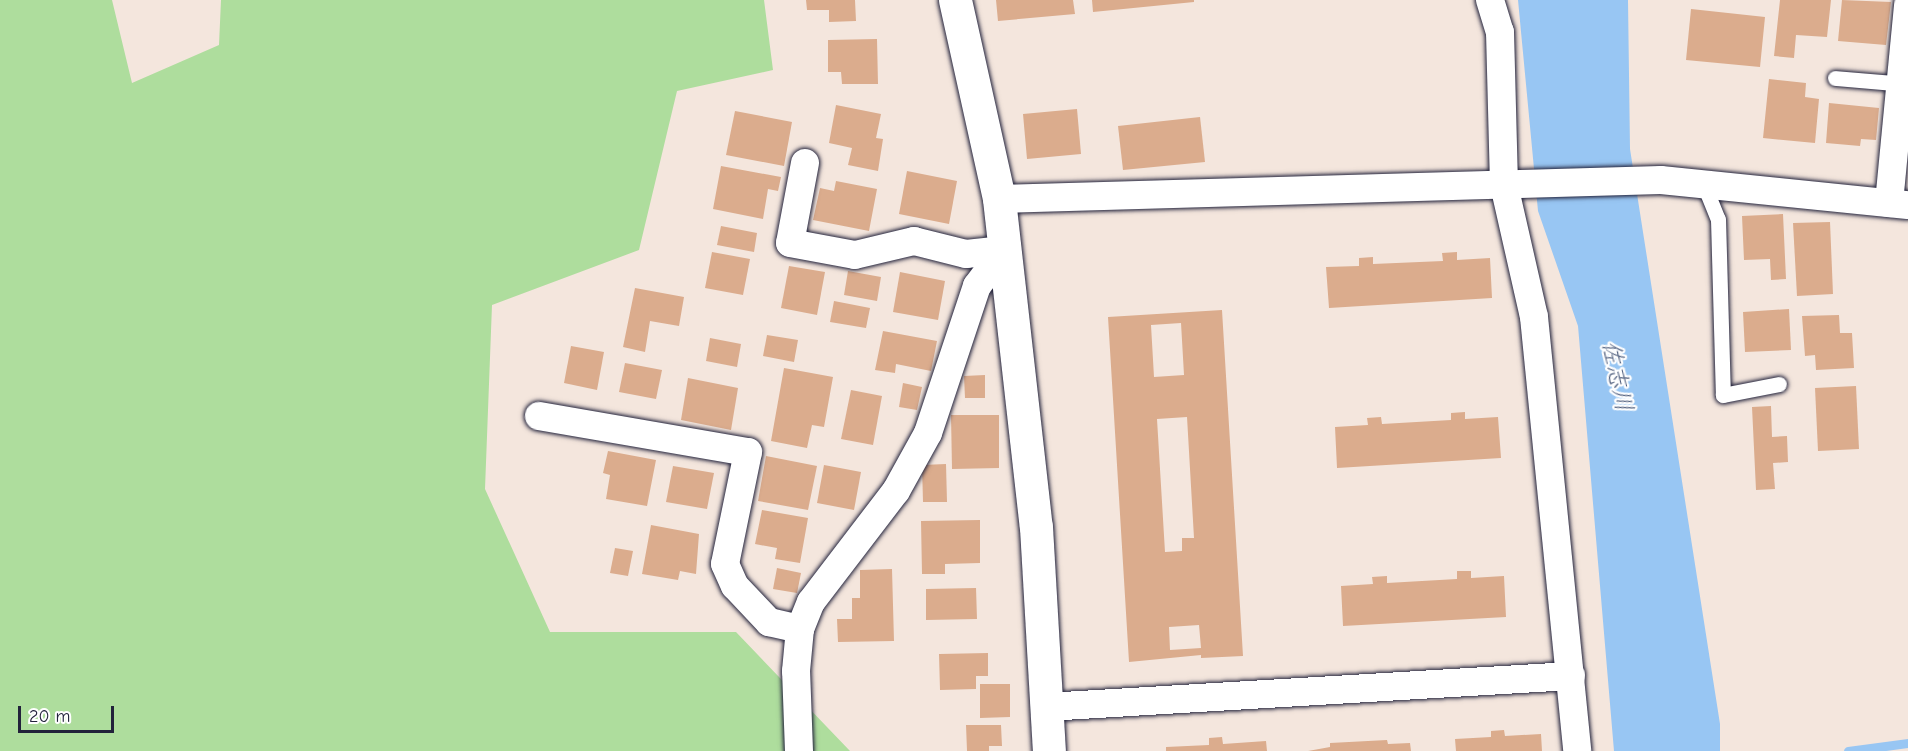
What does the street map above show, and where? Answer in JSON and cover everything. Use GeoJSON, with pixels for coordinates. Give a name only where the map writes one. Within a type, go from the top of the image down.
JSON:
{"type":"FeatureCollection","features":[{"type":"Feature","properties":{"kind":"street"},"geometry":{"type":"LineString","coordinates":[[955,0],[999,199],[1036,527],[1049,751]]}},
{"type":"Feature","properties":{"kind":"street"},"geometry":{"type":"LineString","coordinates":[[1490,0],[1500,33],[1504,185],[1534,317],[1577,751]]}},
{"type":"Feature","properties":{"kind":"street"},"geometry":{"type":"LineString","coordinates":[[999,199],[1661,180],[1898,204],[1908,5]]}},
{"type":"Feature","properties":{"kind":"street"},"geometry":{"type":"LineString","coordinates":[[805,163],[790,243],[855,255],[914,241],[966,254],[1004,250]]}},
{"type":"Feature","properties":{"kind":"street"},"geometry":{"type":"LineString","coordinates":[[799,751],[796,671],[800,628],[811,602],[896,491],[928,433],[977,286],[1004,250]]}},
{"type":"Feature","properties":{"kind":"street"},"geometry":{"type":"LineString","coordinates":[[539,416],[748,452],[725,564],[735,586],[769,622],[800,628]]}},
{"type":"Feature","properties":{"kind":"street"},"geometry":{"type":"LineString","coordinates":[[1046,707],[1571,676]]}},
{"type":"Feature","properties":{"kind":"lane"},"geometry":{"type":"LineString","coordinates":[[1835,78],[1904,84]]}},
{"type":"Feature","properties":{"kind":"lane"},"geometry":{"type":"LineString","coordinates":[[1704,185],[1718,219],[1723,395],[1779,384]]}},
{"type":"Feature","properties":{"kind":"green space"},"geometry":{"type":"Polygon","coordinates":[[[0,0],[112,0],[132,83],[219,45],[221,0],[764,0],[773,70],[677,91],[639,250],[492,305],[485,489],[550,632],[736,632],[850,751],[0,751],[0,0]]]}},
{"type":"Feature","properties":{"kind":"water","name":"佐志川"},"geometry":{"type":"Polygon","coordinates":[[[1518,0],[1628,0],[1630,149],[1720,724],[1720,751],[1614,751],[1578,326],[1538,211],[1518,0]]]}},
{"type":"Feature","properties":{"kind":"building"},"geometry":{"type":"Polygon","coordinates":[[[806,0],[855,0],[856,21],[829,22],[829,10],[807,10],[806,0]]]}},
{"type":"Feature","properties":{"kind":"building"},"geometry":{"type":"Polygon","coordinates":[[[996,0],[1073,0],[1075,14],[998,21],[996,0]]]}},
{"type":"Feature","properties":{"kind":"building"},"geometry":{"type":"Polygon","coordinates":[[[1092,0],[1194,0],[1194,2],[1093,12],[1092,0]]]}},
{"type":"Feature","properties":{"kind":"building"},"geometry":{"type":"Polygon","coordinates":[[[1780,0],[1831,0],[1827,37],[1796,35],[1794,58],[1774,56],[1780,0]]]}},
{"type":"Feature","properties":{"kind":"building"},"geometry":{"type":"Polygon","coordinates":[[[1842,0],[1891,2],[1886,45],[1838,41],[1842,0]]]}},
{"type":"Feature","properties":{"kind":"building"},"geometry":{"type":"Polygon","coordinates":[[[1691,9],[1765,17],[1760,67],[1686,60],[1691,9]]]}},
{"type":"Feature","properties":{"kind":"building"},"geometry":{"type":"Polygon","coordinates":[[[877,39],[878,84],[842,84],[841,72],[828,72],[828,40],[877,39]]]}},
{"type":"Feature","properties":{"kind":"building"},"geometry":{"type":"Polygon","coordinates":[[[1769,79],[1806,83],[1805,97],[1819,99],[1815,143],[1763,138],[1769,79]]]}},
{"type":"Feature","properties":{"kind":"building"},"geometry":{"type":"Polygon","coordinates":[[[1829,103],[1879,108],[1876,140],[1861,139],[1860,146],[1826,143],[1829,103]]]}},
{"type":"Feature","properties":{"kind":"building"},"geometry":{"type":"Polygon","coordinates":[[[836,105],[881,114],[876,138],[883,139],[878,171],[848,165],[852,148],[829,143],[836,105]]]}},
{"type":"Feature","properties":{"kind":"building"},"geometry":{"type":"Polygon","coordinates":[[[1077,109],[1081,154],[1027,159],[1023,114],[1077,109]]]}},
{"type":"Feature","properties":{"kind":"building"},"geometry":{"type":"Polygon","coordinates":[[[735,111],[792,122],[784,166],[726,155],[735,111]]]}},
{"type":"Feature","properties":{"kind":"building"},"geometry":{"type":"Polygon","coordinates":[[[1200,117],[1205,162],[1123,170],[1118,126],[1200,117]]]}},
{"type":"Feature","properties":{"kind":"building"},"geometry":{"type":"Polygon","coordinates":[[[721,166],[781,177],[778,191],[768,189],[763,219],[713,209],[721,166]]]}},
{"type":"Feature","properties":{"kind":"building"},"geometry":{"type":"Polygon","coordinates":[[[907,171],[957,181],[949,224],[899,214],[907,171]]]}},
{"type":"Feature","properties":{"kind":"building"},"geometry":{"type":"Polygon","coordinates":[[[836,181],[877,189],[869,231],[813,220],[820,188],[834,191],[836,181]]]}},
{"type":"Feature","properties":{"kind":"building"},"geometry":{"type":"Polygon","coordinates":[[[1783,214],[1786,279],[1771,280],[1770,259],[1744,260],[1742,216],[1783,214]]]}},
{"type":"Feature","properties":{"kind":"building"},"geometry":{"type":"Polygon","coordinates":[[[1830,222],[1833,294],[1797,296],[1793,223],[1830,222]]]}},
{"type":"Feature","properties":{"kind":"building"},"geometry":{"type":"Polygon","coordinates":[[[721,226],[757,233],[754,252],[717,245],[721,226]]]}},
{"type":"Feature","properties":{"kind":"building"},"geometry":{"type":"Polygon","coordinates":[[[712,252],[750,259],[743,295],[705,288],[712,252]]]}},
{"type":"Feature","properties":{"kind":"building"},"geometry":{"type":"Polygon","coordinates":[[[1457,252],[1457,260],[1490,258],[1492,298],[1329,308],[1326,267],[1359,266],[1359,258],[1373,257],[1373,264],[1443,261],[1442,253],[1457,252]]]}},
{"type":"Feature","properties":{"kind":"building"},"geometry":{"type":"Polygon","coordinates":[[[789,266],[825,272],[817,315],[781,308],[789,266]]]}},
{"type":"Feature","properties":{"kind":"building"},"geometry":{"type":"Polygon","coordinates":[[[848,271],[881,277],[877,301],[844,295],[848,271]]]}},
{"type":"Feature","properties":{"kind":"building"},"geometry":{"type":"Polygon","coordinates":[[[900,272],[945,281],[938,320],[893,312],[900,272]]]}},
{"type":"Feature","properties":{"kind":"building"},"geometry":{"type":"Polygon","coordinates":[[[635,288],[684,297],[679,326],[650,321],[645,352],[623,347],[635,288]]]}},
{"type":"Feature","properties":{"kind":"building"},"geometry":{"type":"Polygon","coordinates":[[[834,301],[870,308],[866,328],[830,322],[834,301]]]}},
{"type":"Feature","properties":{"kind":"building"},"geometry":{"type":"Polygon","coordinates":[[[1789,309],[1791,350],[1745,352],[1743,312],[1789,309]]]}},
{"type":"Feature","properties":{"kind":"building"},"geometry":{"type":"Polygon","coordinates":[[[1222,310],[1243,656],[1201,658],[1201,655],[1129,662],[1108,317],[1222,310]],[[1181,323],[1151,325],[1154,377],[1184,375],[1181,323]],[[1187,417],[1157,419],[1165,552],[1182,551],[1182,538],[1194,538],[1187,417]],[[1199,625],[1169,627],[1170,650],[1201,648],[1199,625]]]}},
{"type":"Feature","properties":{"kind":"building"},"geometry":{"type":"Polygon","coordinates":[[[1839,315],[1840,333],[1852,333],[1854,368],[1816,370],[1815,355],[1805,356],[1802,316],[1839,315]]]}},
{"type":"Feature","properties":{"kind":"building"},"geometry":{"type":"Polygon","coordinates":[[[883,331],[937,341],[931,371],[896,364],[895,373],[875,370],[883,331]]]}},
{"type":"Feature","properties":{"kind":"building"},"geometry":{"type":"Polygon","coordinates":[[[767,335],[798,340],[794,362],[763,356],[767,335]]]}},
{"type":"Feature","properties":{"kind":"building"},"geometry":{"type":"Polygon","coordinates":[[[710,338],[741,344],[737,367],[706,361],[710,338]]]}},
{"type":"Feature","properties":{"kind":"building"},"geometry":{"type":"Polygon","coordinates":[[[571,346],[604,352],[597,390],[564,383],[571,346]]]}},
{"type":"Feature","properties":{"kind":"building"},"geometry":{"type":"Polygon","coordinates":[[[625,363],[662,370],[656,399],[619,392],[625,363]]]}},
{"type":"Feature","properties":{"kind":"building"},"geometry":{"type":"Polygon","coordinates":[[[784,368],[833,377],[824,427],[812,425],[807,448],[771,441],[784,368]]]}},
{"type":"Feature","properties":{"kind":"building"},"geometry":{"type":"Polygon","coordinates":[[[985,375],[985,398],[965,398],[964,376],[985,375]]]}},
{"type":"Feature","properties":{"kind":"building"},"geometry":{"type":"Polygon","coordinates":[[[688,378],[738,388],[731,430],[681,420],[688,378]]]}},
{"type":"Feature","properties":{"kind":"building"},"geometry":{"type":"Polygon","coordinates":[[[903,383],[922,387],[917,410],[899,407],[903,383]]]}},
{"type":"Feature","properties":{"kind":"building"},"geometry":{"type":"Polygon","coordinates":[[[1856,386],[1859,449],[1818,451],[1815,388],[1856,386]]]}},
{"type":"Feature","properties":{"kind":"building"},"geometry":{"type":"Polygon","coordinates":[[[851,390],[882,396],[873,445],[841,439],[851,390]]]}},
{"type":"Feature","properties":{"kind":"building"},"geometry":{"type":"Polygon","coordinates":[[[1771,406],[1772,437],[1787,436],[1788,462],[1773,463],[1775,489],[1756,490],[1752,407],[1771,406]]]}},
{"type":"Feature","properties":{"kind":"building"},"geometry":{"type":"Polygon","coordinates":[[[1465,412],[1465,419],[1498,417],[1501,458],[1337,468],[1335,427],[1368,425],[1367,418],[1381,417],[1382,424],[1451,420],[1451,413],[1465,412]]]}},
{"type":"Feature","properties":{"kind":"building"},"geometry":{"type":"Polygon","coordinates":[[[951,415],[999,415],[999,468],[952,469],[951,415]]]}},
{"type":"Feature","properties":{"kind":"building"},"geometry":{"type":"Polygon","coordinates":[[[608,451],[656,460],[647,506],[606,499],[610,475],[603,473],[608,451]]]}},
{"type":"Feature","properties":{"kind":"building"},"geometry":{"type":"Polygon","coordinates":[[[766,456],[817,466],[808,510],[758,501],[766,456]]]}},
{"type":"Feature","properties":{"kind":"building"},"geometry":{"type":"Polygon","coordinates":[[[946,464],[947,502],[923,502],[922,465],[946,464]]]}},
{"type":"Feature","properties":{"kind":"building"},"geometry":{"type":"Polygon","coordinates":[[[824,465],[861,472],[854,510],[817,503],[824,465]]]}},
{"type":"Feature","properties":{"kind":"building"},"geometry":{"type":"Polygon","coordinates":[[[673,466],[714,473],[707,509],[666,502],[673,466]]]}},
{"type":"Feature","properties":{"kind":"building"},"geometry":{"type":"Polygon","coordinates":[[[762,510],[808,518],[800,563],[775,559],[777,548],[755,544],[762,510]]]}},
{"type":"Feature","properties":{"kind":"building"},"geometry":{"type":"Polygon","coordinates":[[[980,520],[980,563],[945,564],[945,574],[922,574],[921,521],[980,520]]]}},
{"type":"Feature","properties":{"kind":"building"},"geometry":{"type":"Polygon","coordinates":[[[651,525],[699,534],[696,574],[680,571],[678,580],[642,574],[651,525]]]}},
{"type":"Feature","properties":{"kind":"building"},"geometry":{"type":"Polygon","coordinates":[[[615,548],[633,551],[628,576],[610,573],[615,548]]]}},
{"type":"Feature","properties":{"kind":"building"},"geometry":{"type":"Polygon","coordinates":[[[777,568],[801,573],[797,593],[773,589],[777,568]]]}},
{"type":"Feature","properties":{"kind":"building"},"geometry":{"type":"Polygon","coordinates":[[[892,569],[894,641],[838,642],[837,619],[852,619],[852,598],[860,598],[860,570],[892,569]]]}},
{"type":"Feature","properties":{"kind":"building"},"geometry":{"type":"Polygon","coordinates":[[[1457,571],[1471,571],[1471,578],[1504,576],[1506,617],[1343,626],[1341,586],[1373,584],[1372,577],[1387,576],[1387,583],[1457,579],[1457,571]]]}},
{"type":"Feature","properties":{"kind":"building"},"geometry":{"type":"Polygon","coordinates":[[[976,588],[977,619],[926,620],[926,589],[976,588]]]}},
{"type":"Feature","properties":{"kind":"building"},"geometry":{"type":"Polygon","coordinates":[[[988,653],[988,676],[976,676],[976,689],[940,690],[939,654],[988,653]]]}},
{"type":"Feature","properties":{"kind":"building"},"geometry":{"type":"Polygon","coordinates":[[[980,684],[1010,684],[1010,717],[980,718],[980,684]]]}},
{"type":"Feature","properties":{"kind":"building"},"geometry":{"type":"Polygon","coordinates":[[[966,725],[1001,725],[1002,746],[989,746],[989,751],[967,751],[966,725]]]}},
{"type":"Feature","properties":{"kind":"building"},"geometry":{"type":"Polygon","coordinates":[[[1504,730],[1505,736],[1541,734],[1542,751],[1456,751],[1455,739],[1491,737],[1491,731],[1504,730]]]}},
{"type":"Feature","properties":{"kind":"building"},"geometry":{"type":"Polygon","coordinates":[[[1222,737],[1223,744],[1266,741],[1267,751],[1166,751],[1166,747],[1209,745],[1209,738],[1222,737]]]}},
{"type":"Feature","properties":{"kind":"building"},"geometry":{"type":"Polygon","coordinates":[[[1387,740],[1388,744],[1410,743],[1411,751],[1308,751],[1330,747],[1330,743],[1387,740]]]}},
{"type":"Feature","properties":{"kind":"waterway"},"geometry":{"type":"LineString","coordinates":[[1848,751],[1908,743]]}}]}
